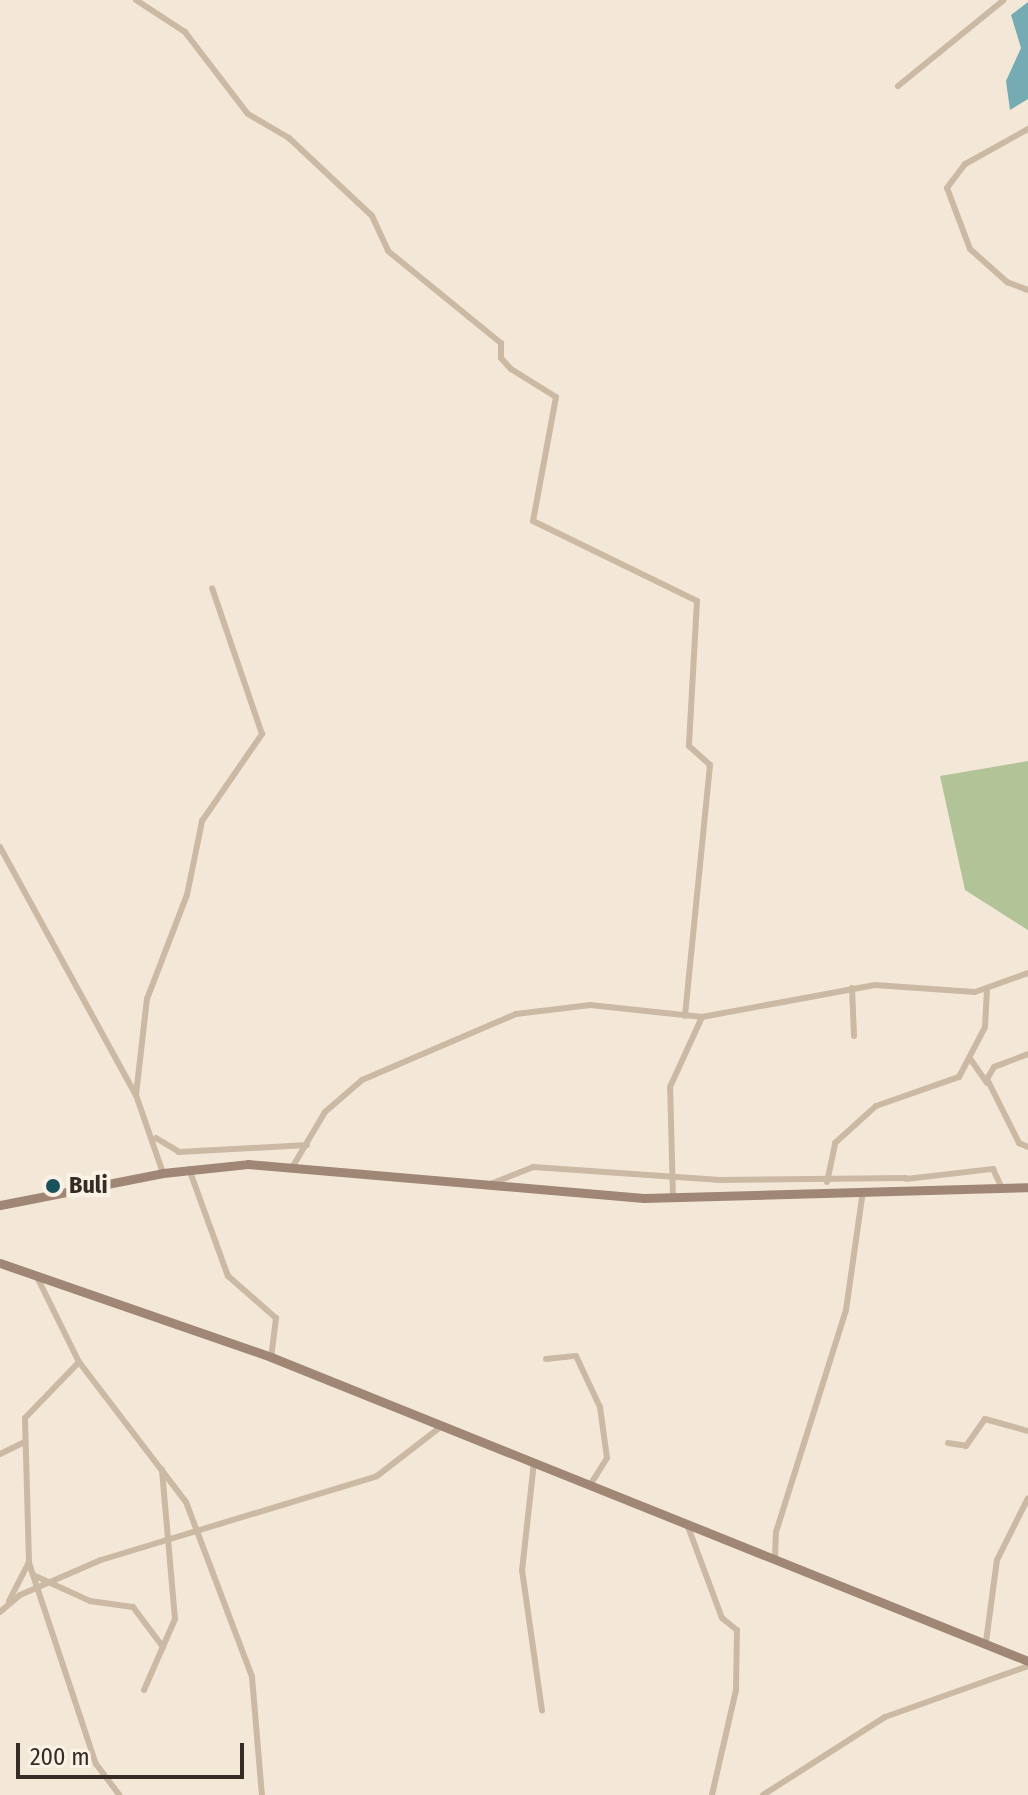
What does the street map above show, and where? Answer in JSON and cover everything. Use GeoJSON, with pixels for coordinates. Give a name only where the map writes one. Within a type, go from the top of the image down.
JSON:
{"type":"FeatureCollection","features":[{"type":"Feature","properties":{"kind":"street"},"geometry":{"type":"LineString","coordinates":[[136,0],[185,32],[248,114],[289,138],[372,216],[388,251],[501,343],[501,358],[511,369],[556,397],[533,521],[697,601],[689,746],[710,765],[685,1016]]}},
{"type":"Feature","properties":{"kind":"street"},"geometry":{"type":"LineString","coordinates":[[898,86],[1004,0]]}},
{"type":"Feature","properties":{"kind":"street"},"geometry":{"type":"LineString","coordinates":[[1028,129],[965,164],[947,188],[970,249],[1007,282],[1028,290]]}},
{"type":"Feature","properties":{"kind":"street"},"geometry":{"type":"LineString","coordinates":[[136,1095],[147,999],[180,921],[202,821],[262,734],[212,588]]}},
{"type":"Feature","properties":{"kind":"street"},"geometry":{"type":"LineString","coordinates":[[0,847],[136,1095],[155,1137],[163,1173]]}},
{"type":"Feature","properties":{"kind":"street"},"geometry":{"type":"LineString","coordinates":[[293,1166],[325,1112],[362,1080],[492,1021],[590,1005],[702,1017],[852,988],[987,989],[1028,973]]}},
{"type":"Feature","properties":{"kind":"street"},"geometry":{"type":"LineString","coordinates":[[852,988],[854,1036]]}},
{"type":"Feature","properties":{"kind":"street"},"geometry":{"type":"LineString","coordinates":[[827,1182],[835,1143],[876,1106],[954,1081],[971,1060],[985,1027],[987,989]]}},
{"type":"Feature","properties":{"kind":"street"},"geometry":{"type":"LineString","coordinates":[[673,1198],[669,1175],[670,1087],[702,1017]]}},
{"type":"Feature","properties":{"kind":"street"},"geometry":{"type":"LineString","coordinates":[[989,1086],[994,1067],[1028,1054]]}},
{"type":"Feature","properties":{"kind":"street"},"geometry":{"type":"LineString","coordinates":[[971,1060],[1028,1147]]}},
{"type":"Feature","properties":{"kind":"street"},"geometry":{"type":"LineString","coordinates":[[155,1137],[179,1152],[307,1145]]}},
{"type":"Feature","properties":{"kind":"street"},"geometry":{"type":"LineString","coordinates":[[0,1205],[189,1169],[293,1166],[488,1185],[673,1198],[862,1197],[1028,1187]]}},
{"type":"Feature","properties":{"kind":"street"},"geometry":{"type":"LineString","coordinates":[[488,1185],[533,1167],[827,1182],[993,1169],[1002,1188]]}},
{"type":"Feature","properties":{"kind":"street"},"geometry":{"type":"LineString","coordinates":[[189,1169],[228,1276],[276,1318],[271,1357]]}},
{"type":"Feature","properties":{"kind":"street"},"geometry":{"type":"LineString","coordinates":[[906,1178],[907,1194]]}},
{"type":"Feature","properties":{"kind":"street"},"geometry":{"type":"LineString","coordinates":[[775,1558],[776,1532],[846,1310],[862,1197]]}},
{"type":"Feature","properties":{"kind":"street"},"geometry":{"type":"LineString","coordinates":[[0,1263],[35,1272],[271,1357],[986,1642],[1028,1664]]}},
{"type":"Feature","properties":{"kind":"street"},"geometry":{"type":"LineString","coordinates":[[35,1272],[43,1302],[79,1362],[161,1467],[198,1532],[252,1677],[262,1795]]}},
{"type":"Feature","properties":{"kind":"street"},"geometry":{"type":"LineString","coordinates":[[546,1359],[576,1356],[600,1407],[607,1458],[591,1484]]}},
{"type":"Feature","properties":{"kind":"street"},"geometry":{"type":"LineString","coordinates":[[79,1362],[33,1403],[22,1426],[29,1562],[96,1764],[119,1795]]}},
{"type":"Feature","properties":{"kind":"street"},"geometry":{"type":"LineString","coordinates":[[948,1443],[966,1446],[985,1419],[1028,1431]]}},
{"type":"Feature","properties":{"kind":"street"},"geometry":{"type":"LineString","coordinates":[[0,1612],[8,1604],[47,1582],[166,1541],[377,1476],[442,1426]]}},
{"type":"Feature","properties":{"kind":"street"},"geometry":{"type":"LineString","coordinates":[[0,1454],[25,1442]]}},
{"type":"Feature","properties":{"kind":"street"},"geometry":{"type":"LineString","coordinates":[[534,1461],[522,1570],[542,1711]]}},
{"type":"Feature","properties":{"kind":"street"},"geometry":{"type":"LineString","coordinates":[[144,1690],[163,1647],[176,1605],[166,1541],[161,1467]]}},
{"type":"Feature","properties":{"kind":"street"},"geometry":{"type":"LineString","coordinates":[[986,1642],[997,1560],[1028,1498]]}},
{"type":"Feature","properties":{"kind":"street"},"geometry":{"type":"LineString","coordinates":[[687,1522],[722,1618],[737,1630],[736,1690],[712,1795]]}},
{"type":"Feature","properties":{"kind":"street"},"geometry":{"type":"LineString","coordinates":[[8,1604],[29,1562]]}},
{"type":"Feature","properties":{"kind":"street"},"geometry":{"type":"LineString","coordinates":[[32,1571],[47,1582],[90,1601],[133,1607],[163,1647]]}},
{"type":"Feature","properties":{"kind":"street"},"geometry":{"type":"LineString","coordinates":[[763,1795],[885,1717],[1028,1664]]}},
{"type":"Feature","properties":{"kind":"green space"},"geometry":{"type":"Polygon","coordinates":[[[1028,761],[1028,930],[965,890],[940,776],[1028,761]]]}},
{"type":"Feature","properties":{"kind":"water"},"geometry":{"type":"Polygon","coordinates":[[[1028,2],[1028,99],[1010,110],[1006,81],[1021,48],[1011,15],[1028,2]]]}},
{"type":"Feature","properties":{"kind":"place","name":"Buli"},"geometry":{"type":"Point","coordinates":[53,1186]}}]}
